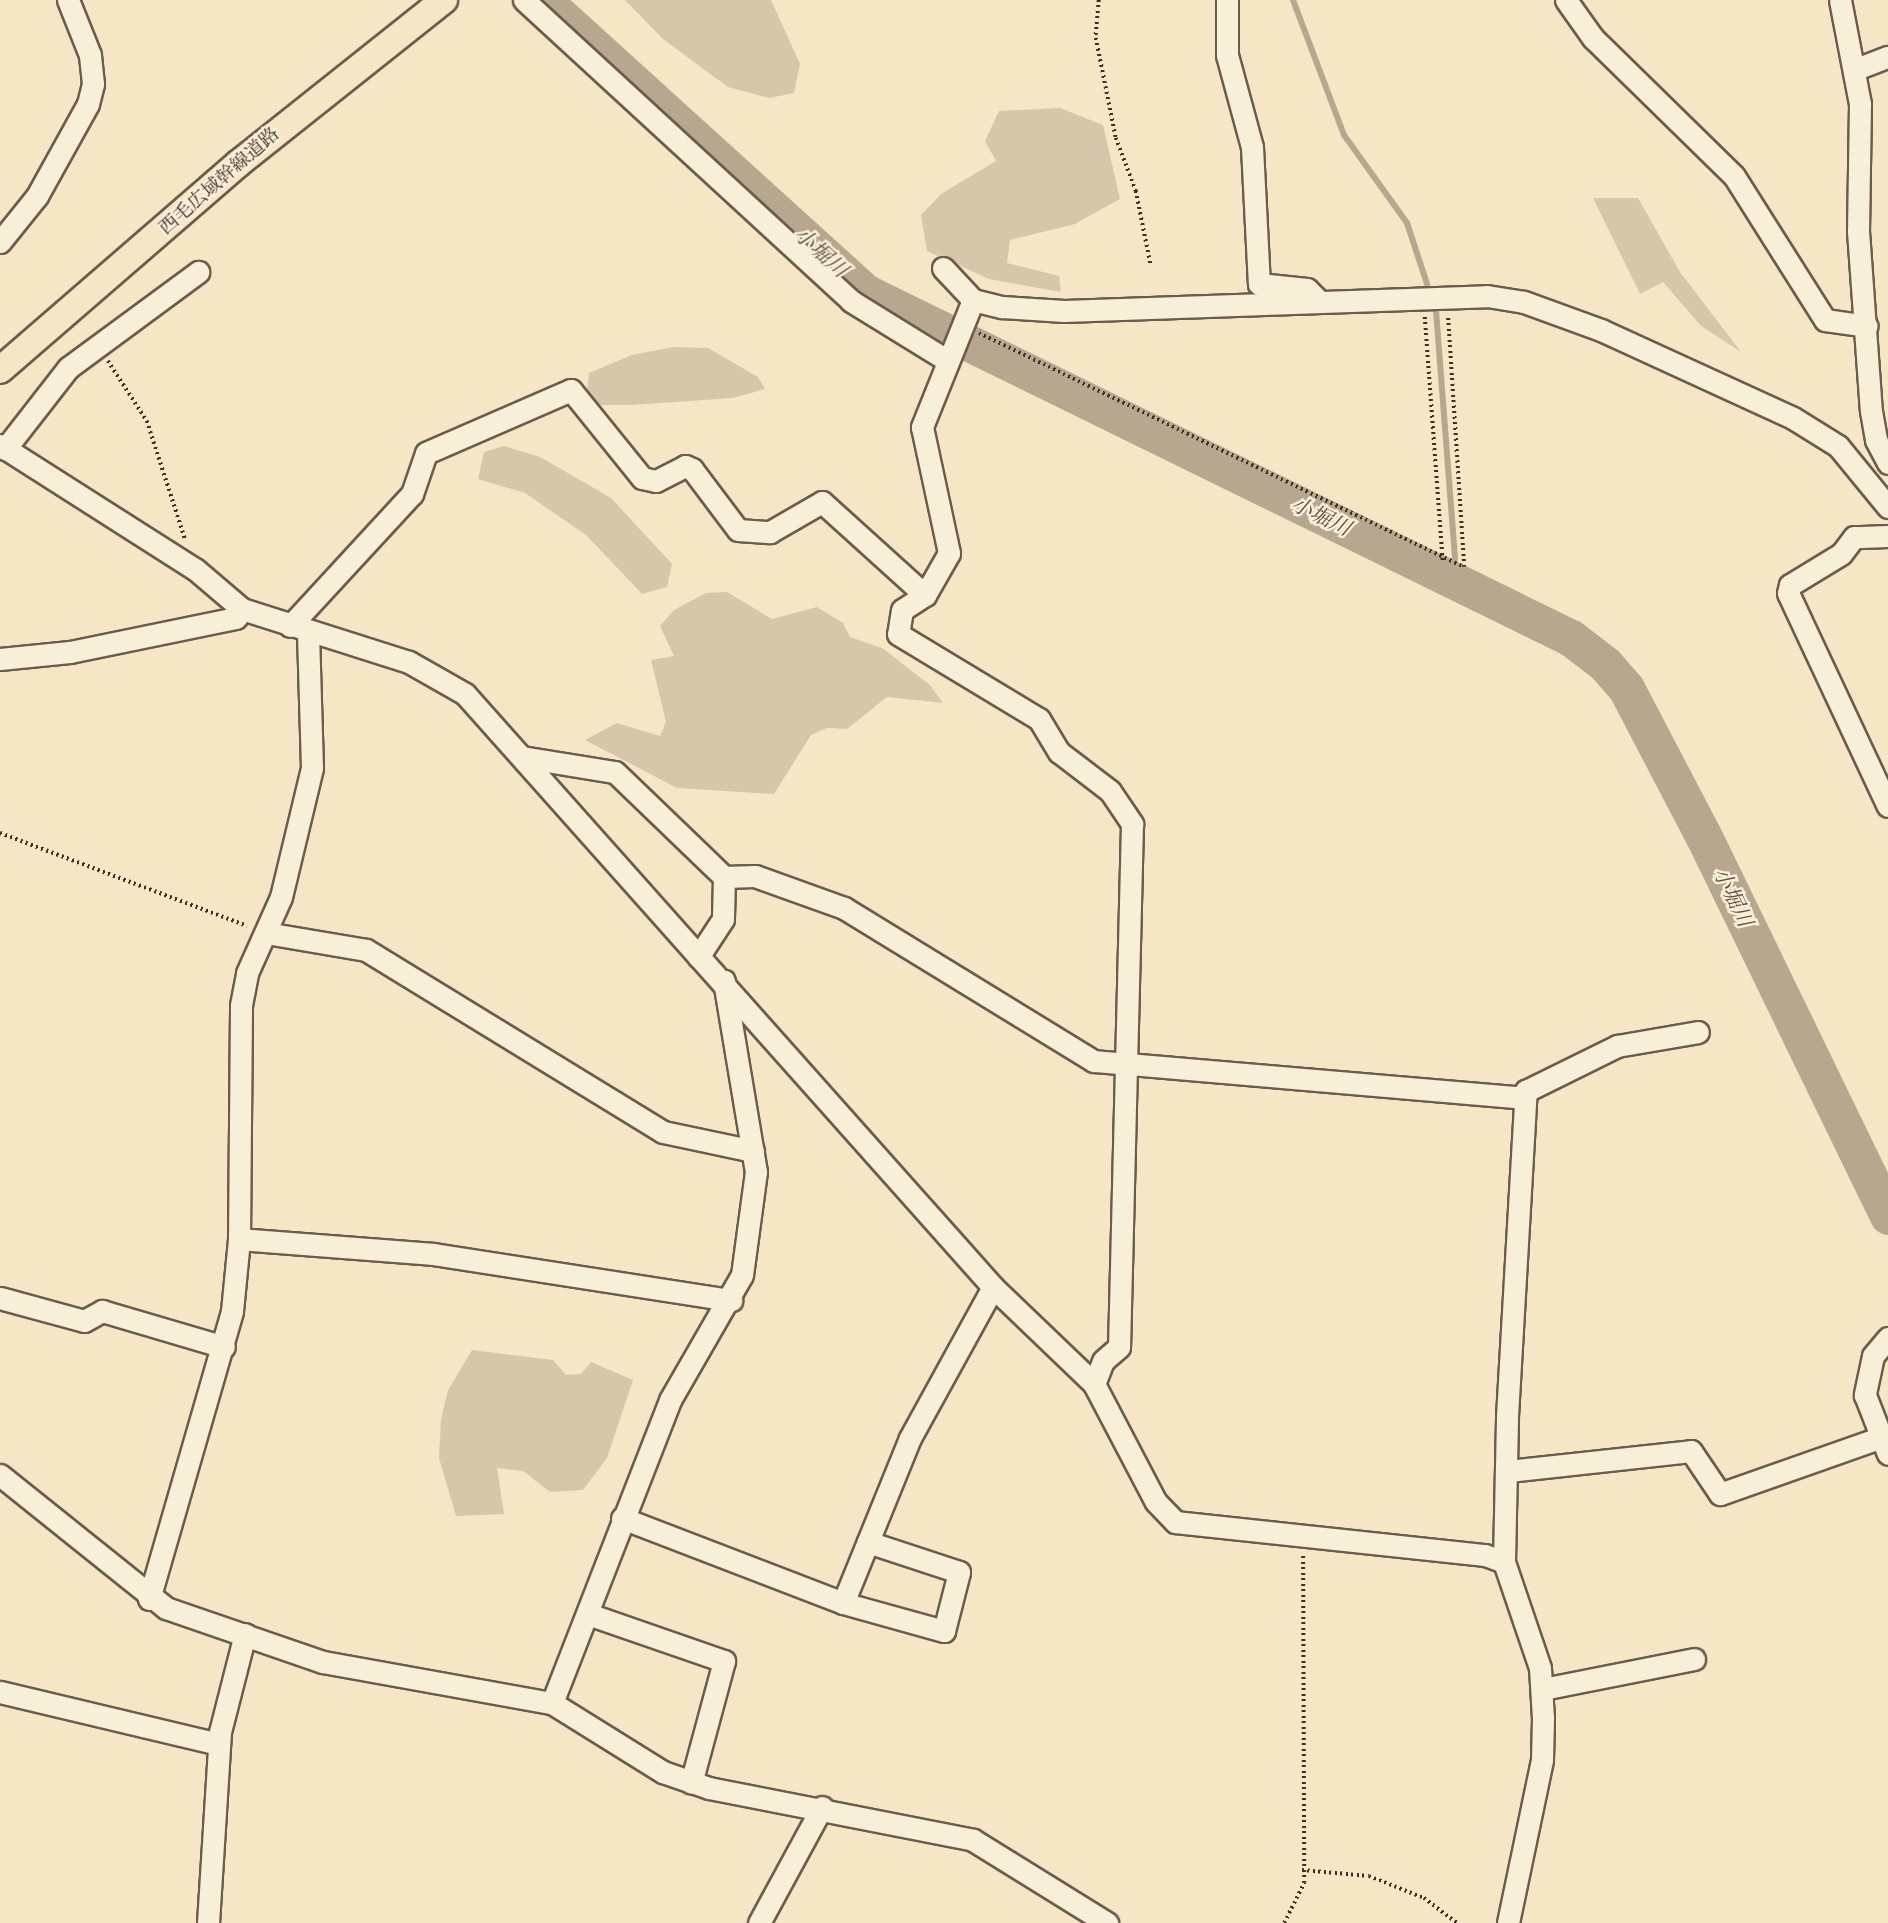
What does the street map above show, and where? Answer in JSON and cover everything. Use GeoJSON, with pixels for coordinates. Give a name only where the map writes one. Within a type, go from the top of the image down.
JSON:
{"type":"FeatureCollection","features":[{"type":"Feature","properties":{"kind":"main road","name":"西毛広域幹線道路"},"geometry":{"type":"LineString","coordinates":[[0,370],[239,163],[443,0]]}},
{"type":"Feature","properties":{"kind":"street"},"geometry":{"type":"LineString","coordinates":[[0,242],[37,196],[88,104],[93,84],[89,55],[68,0]]}},
{"type":"Feature","properties":{"kind":"street"},"geometry":{"type":"LineString","coordinates":[[524,0],[851,301],[950,357]]}},
{"type":"Feature","properties":{"kind":"street"},"geometry":{"type":"LineString","coordinates":[[1227,0],[1227,55],[1252,146],[1259,284],[1307,289],[1319,300]]}},
{"type":"Feature","properties":{"kind":"street"},"geometry":{"type":"LineString","coordinates":[[1566,0],[1593,38],[1734,176],[1825,320],[1867,326]]}},
{"type":"Feature","properties":{"kind":"street"},"geometry":{"type":"LineString","coordinates":[[1840,0],[1856,69],[1858,230],[1871,411],[1875,440],[1888,463]]}},
{"type":"Feature","properties":{"kind":"street"},"geometry":{"type":"LineString","coordinates":[[1856,69],[1888,57]]}},
{"type":"Feature","properties":{"kind":"street"},"geometry":{"type":"LineString","coordinates":[[943,268],[973,300],[1064,311],[1487,296],[1544,309],[1738,390],[1838,446],[1888,507]]}},
{"type":"Feature","properties":{"kind":"street"},"geometry":{"type":"LineString","coordinates":[[198,272],[68,368],[3,447],[195,569],[242,609],[429,671],[465,694],[698,957],[723,980],[993,1287],[1094,1384],[1156,1502],[1175,1522],[1485,1555],[1504,1562]]}},
{"type":"Feature","properties":{"kind":"street"},"geometry":{"type":"LineString","coordinates":[[973,300],[922,426],[948,553],[925,595],[899,618],[898,634],[908,644],[1039,719],[1059,752],[1110,791],[1132,824],[1126,922],[1127,1066],[1119,1347],[1104,1361],[1094,1384]]}},
{"type":"Feature","properties":{"kind":"street"},"geometry":{"type":"LineString","coordinates":[[149,1599],[224,1347],[239,1239],[237,1048],[247,973],[281,897],[312,768],[299,629],[412,494],[426,453],[571,390],[642,478],[656,481],[685,466],[692,469],[738,530],[770,532],[822,502],[925,595]]}},
{"type":"Feature","properties":{"kind":"street"},"geometry":{"type":"LineString","coordinates":[[1888,536],[1854,537],[1841,554],[1790,585],[1788,593],[1888,806]]}},
{"type":"Feature","properties":{"kind":"street"},"geometry":{"type":"LineString","coordinates":[[0,659],[70,652],[236,618],[242,609]]}},
{"type":"Feature","properties":{"kind":"street"},"geometry":{"type":"LineString","coordinates":[[522,757],[615,772],[724,877],[755,876],[844,908],[1094,1062],[1524,1098]]}},
{"type":"Feature","properties":{"kind":"street"},"geometry":{"type":"LineString","coordinates":[[698,957],[723,919],[724,877]]}},
{"type":"Feature","properties":{"kind":"street"},"geometry":{"type":"LineString","coordinates":[[266,933],[366,950],[663,1132],[753,1151]]}},
{"type":"Feature","properties":{"kind":"street"},"geometry":{"type":"LineString","coordinates":[[552,1703],[670,1400],[731,1300],[749,1244],[753,1151],[723,980]]}},
{"type":"Feature","properties":{"kind":"street"},"geometry":{"type":"LineString","coordinates":[[1508,1923],[1542,1760],[1543,1689],[1504,1562],[1524,1098],[1527,1091],[1617,1046],[1698,1032]]}},
{"type":"Feature","properties":{"kind":"street"},"geometry":{"type":"LineString","coordinates":[[239,1239],[433,1254],[731,1300]]}},
{"type":"Feature","properties":{"kind":"street"},"geometry":{"type":"LineString","coordinates":[[843,1603],[910,1438],[993,1287]]}},
{"type":"Feature","properties":{"kind":"street"},"geometry":{"type":"LineString","coordinates":[[1,1299],[84,1321],[102,1311],[224,1347]]}},
{"type":"Feature","properties":{"kind":"street"},"geometry":{"type":"LineString","coordinates":[[1508,1471],[1691,1451],[1720,1494],[1885,1445],[1865,1395],[1872,1356],[1888,1338]]}},
{"type":"Feature","properties":{"kind":"street"},"geometry":{"type":"LineString","coordinates":[[0,1475],[149,1599],[323,1662],[552,1703],[663,1772],[691,1783],[822,1807],[973,1840],[1107,1923]]}},
{"type":"Feature","properties":{"kind":"street"},"geometry":{"type":"LineString","coordinates":[[622,1518],[843,1603],[944,1631],[959,1572],[868,1542]]}},
{"type":"Feature","properties":{"kind":"street"},"geometry":{"type":"LineString","coordinates":[[588,1614],[724,1661],[691,1783]]}},
{"type":"Feature","properties":{"kind":"street"},"geometry":{"type":"LineString","coordinates":[[208,1923],[219,1744],[245,1634]]}},
{"type":"Feature","properties":{"kind":"street"},"geometry":{"type":"LineString","coordinates":[[1543,1689],[1694,1660]]}},
{"type":"Feature","properties":{"kind":"street"},"geometry":{"type":"LineString","coordinates":[[0,1692],[219,1744]]}},
{"type":"Feature","properties":{"kind":"street"},"geometry":{"type":"LineString","coordinates":[[760,1923],[822,1807]]}},
{"type":"Feature","properties":{"kind":"path"},"geometry":{"type":"LineString","coordinates":[[1099,0],[1096,38],[1116,138],[1136,191],[1151,266]]}},
{"type":"Feature","properties":{"kind":"path"},"geometry":{"type":"LineString","coordinates":[[963,327],[1443,562],[1464,567],[1447,297]]}},
{"type":"Feature","properties":{"kind":"path"},"geometry":{"type":"LineString","coordinates":[[1424,298],[1443,562]]}},
{"type":"Feature","properties":{"kind":"path"},"geometry":{"type":"LineString","coordinates":[[98,344],[147,421],[195,569]]}},
{"type":"Feature","properties":{"kind":"path"},"geometry":{"type":"LineString","coordinates":[[0,833],[266,933]]}},
{"type":"Feature","properties":{"kind":"path"},"geometry":{"type":"LineString","coordinates":[[1284,1923],[1304,1883],[1303,1537]]}},
{"type":"Feature","properties":{"kind":"path"},"geometry":{"type":"LineString","coordinates":[[1303,1870],[1368,1876],[1424,1898],[1457,1923]]}},
{"type":"Feature","properties":{"kind":"shaded area"},"geometry":{"type":"Polygon","coordinates":[[[625,0],[771,0],[800,64],[794,93],[769,98],[728,87],[663,39],[625,0]]]}},
{"type":"Feature","properties":{"kind":"shaded area"},"geometry":{"type":"Polygon","coordinates":[[[1060,108],[1103,125],[1120,199],[1075,224],[1010,240],[1007,263],[1059,276],[1061,292],[989,279],[927,251],[921,215],[941,194],[996,161],[985,141],[999,111],[1060,108]]]}},
{"type":"Feature","properties":{"kind":"shaded area"},"geometry":{"type":"Polygon","coordinates":[[[1593,198],[1638,198],[1680,272],[1741,352],[1701,326],[1663,282],[1640,294],[1593,198]]]}},
{"type":"Feature","properties":{"kind":"shaded area"},"geometry":{"type":"Polygon","coordinates":[[[674,347],[708,348],[758,377],[765,389],[733,398],[632,405],[598,405],[587,391],[589,373],[632,355],[674,347]]]}},
{"type":"Feature","properties":{"kind":"shaded area"},"geometry":{"type":"Polygon","coordinates":[[[504,446],[540,457],[611,498],[672,564],[667,587],[642,594],[586,535],[525,493],[478,479],[484,452],[504,446]]]}},
{"type":"Feature","properties":{"kind":"shaded area"},"geometry":{"type":"Polygon","coordinates":[[[727,592],[772,619],[817,607],[843,623],[850,637],[882,648],[930,685],[943,703],[887,697],[847,729],[827,728],[811,735],[774,794],[677,788],[585,740],[617,723],[660,736],[666,722],[651,660],[674,656],[660,626],[674,610],[706,593],[727,592]]]}},
{"type":"Feature","properties":{"kind":"shaded area"},"geometry":{"type":"Polygon","coordinates":[[[472,1350],[553,1360],[566,1375],[581,1374],[591,1362],[633,1380],[607,1458],[583,1490],[550,1492],[523,1471],[497,1468],[504,1514],[456,1516],[439,1458],[441,1419],[448,1390],[472,1350]]]}},
{"type":"Feature","properties":{"kind":"waterway","name":"小堀川"},"geometry":{"type":"LineString","coordinates":[[543,0],[865,292],[1571,638],[1605,664],[1626,688],[1705,839],[1888,1216]]}},
{"type":"Feature","properties":{"kind":"waterway"},"geometry":{"type":"LineString","coordinates":[[1293,0],[1344,135],[1407,223],[1427,284]]}},
{"type":"Feature","properties":{"kind":"waterway"},"geometry":{"type":"LineString","coordinates":[[1436,311],[1455,557],[1451,581]]}}]}
